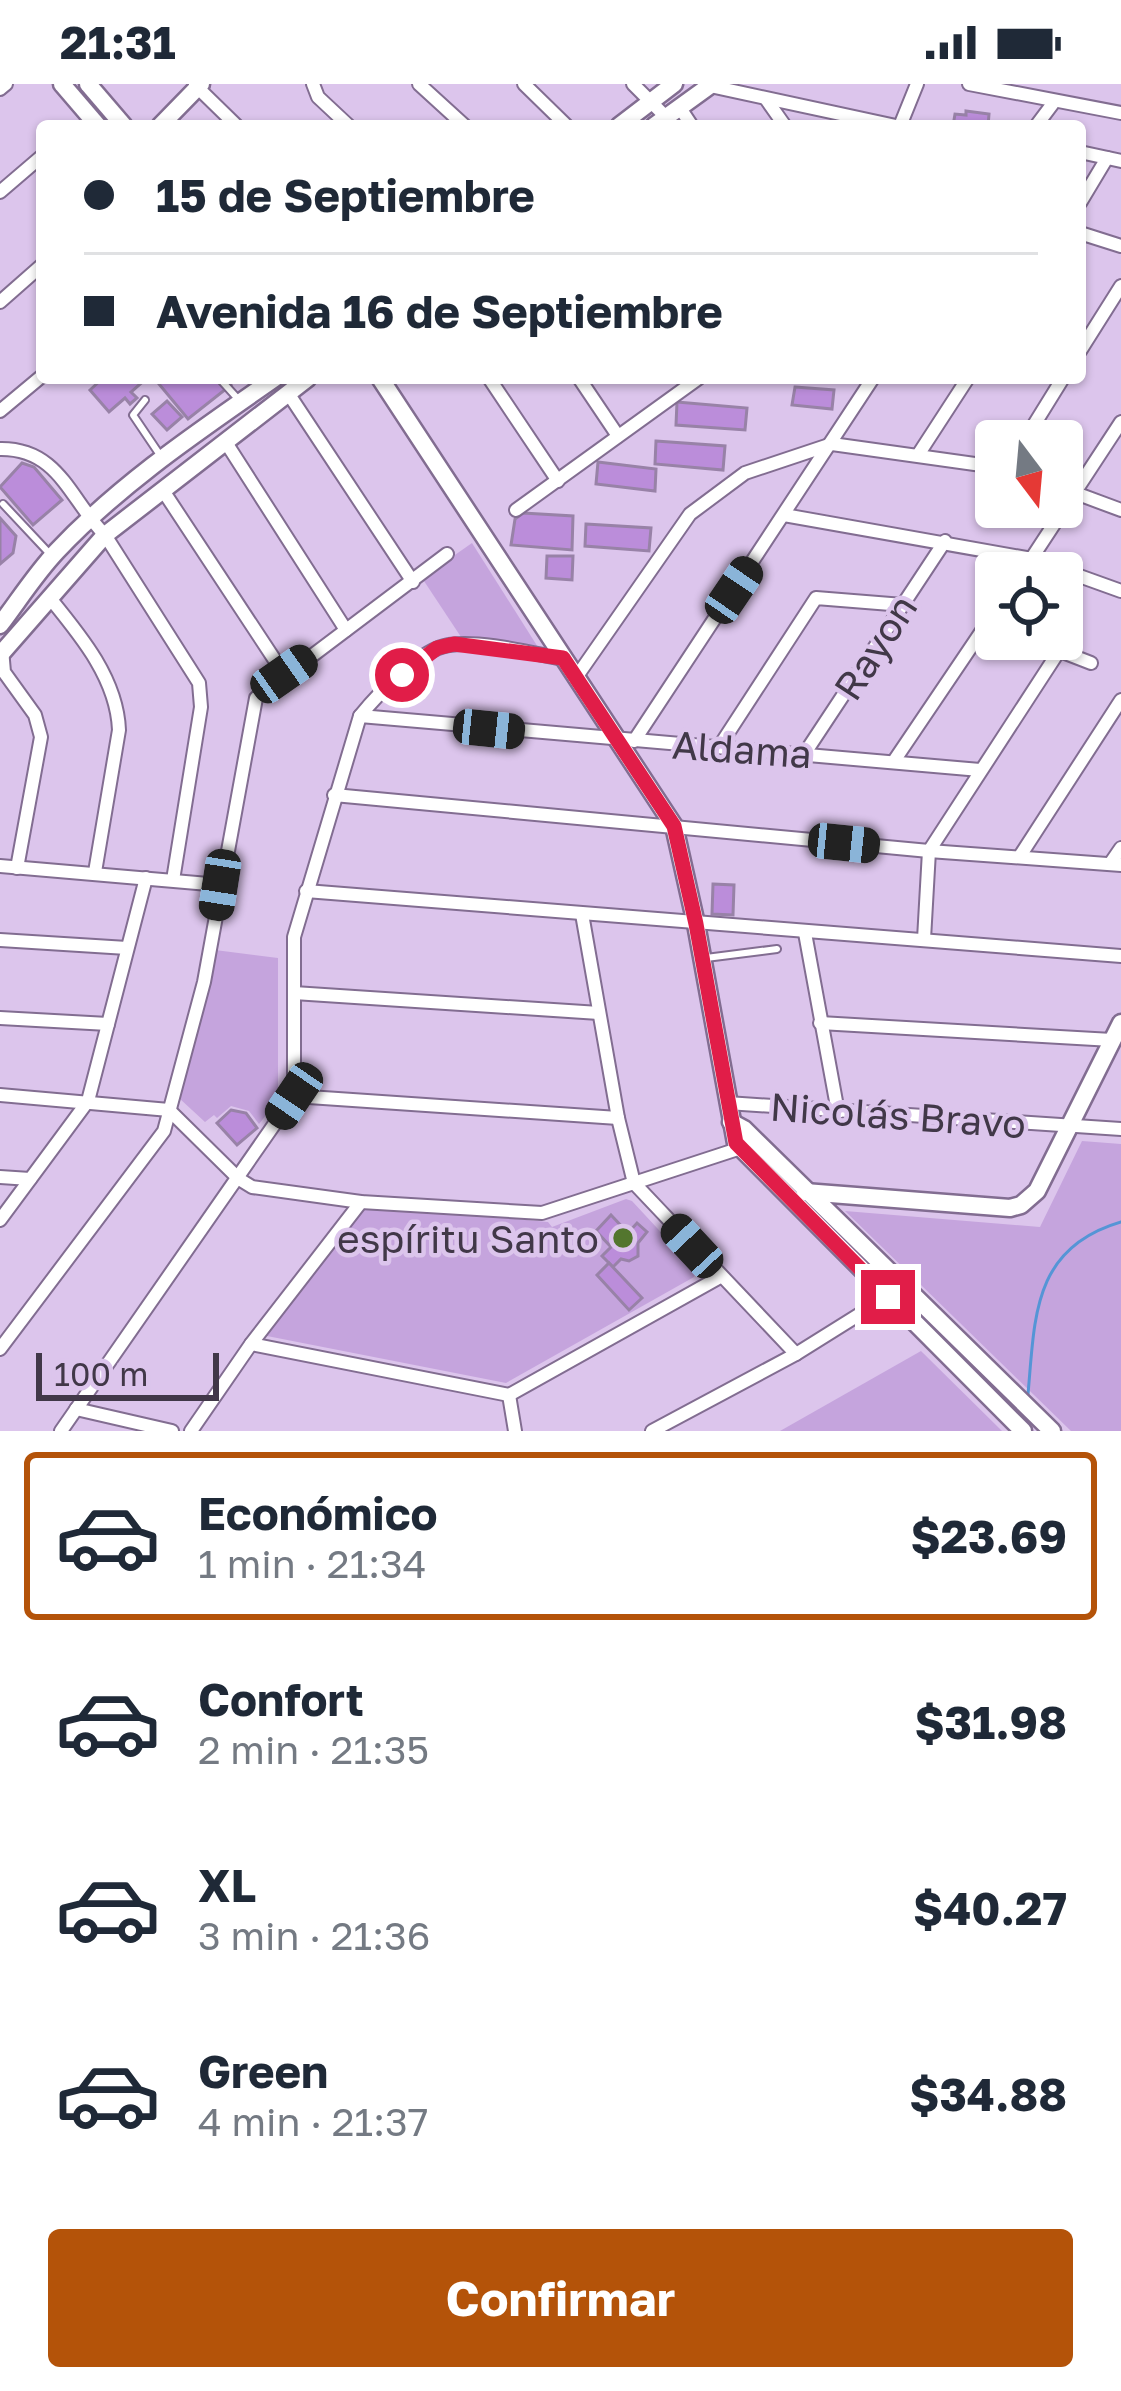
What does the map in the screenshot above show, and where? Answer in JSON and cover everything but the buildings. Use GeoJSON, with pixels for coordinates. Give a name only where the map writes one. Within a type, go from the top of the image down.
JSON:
{"type":"FeatureCollection","features":[{"type":"Feature","properties":{"kind":"street"},"geometry":{"type":"LineString","coordinates":[[62,84],[86,120]]}},
{"type":"Feature","properties":{"kind":"street"},"geometry":{"type":"LineString","coordinates":[[88,84],[119,120]]}},
{"type":"Feature","properties":{"kind":"street"},"geometry":{"type":"LineString","coordinates":[[313,84],[318,97],[343,120]]}},
{"type":"Feature","properties":{"kind":"street"},"geometry":{"type":"LineString","coordinates":[[419,84],[458,120]]}},
{"type":"Feature","properties":{"kind":"street"},"geometry":{"type":"LineString","coordinates":[[524,84],[560,120]]}},
{"type":"Feature","properties":{"kind":"street"},"geometry":{"type":"LineString","coordinates":[[633,84],[667,117],[711,85],[869,120]]}},
{"type":"Feature","properties":{"kind":"street"},"geometry":{"type":"LineString","coordinates":[[627,120],[674,84]]}},
{"type":"Feature","properties":{"kind":"street"},"geometry":{"type":"LineString","coordinates":[[901,120],[917,84]]}},
{"type":"Feature","properties":{"kind":"street"},"geometry":{"type":"LineString","coordinates":[[969,84],[1121,113]]}},
{"type":"Feature","properties":{"kind":"street"},"geometry":{"type":"LineString","coordinates":[[166,120],[198,85],[231,120]]}},
{"type":"Feature","properties":{"kind":"street"},"geometry":{"type":"LineString","coordinates":[[766,99],[781,120]]}},
{"type":"Feature","properties":{"kind":"street"},"geometry":{"type":"LineString","coordinates":[[1040,120],[1054,102]]}},
{"type":"Feature","properties":{"kind":"street"},"geometry":{"type":"LineString","coordinates":[[1086,195],[1114,159]]}},
{"type":"Feature","properties":{"kind":"street"},"geometry":{"type":"LineString","coordinates":[[0,192],[36,162]]}},
{"type":"Feature","properties":{"kind":"street"},"geometry":{"type":"LineString","coordinates":[[1086,235],[1121,246]]}},
{"type":"Feature","properties":{"kind":"street"},"geometry":{"type":"LineString","coordinates":[[0,302],[36,270]]}},
{"type":"Feature","properties":{"kind":"street"},"geometry":{"type":"LineString","coordinates":[[1086,341],[1121,286]]}},
{"type":"Feature","properties":{"kind":"street"},"geometry":{"type":"LineString","coordinates":[[0,411],[36,381]]}},
{"type":"Feature","properties":{"kind":"street"},"geometry":{"type":"LineString","coordinates":[[0,625],[52,556],[88,518],[266,384]]}},
{"type":"Feature","properties":{"kind":"street"},"geometry":{"type":"LineString","coordinates":[[17,868],[41,737],[35,716],[2,659],[105,535],[300,384]]}},
{"type":"Feature","properties":{"kind":"street"},"geometry":{"type":"LineString","coordinates":[[384,384],[485,532],[575,679],[626,741],[674,826],[729,1112],[747,1144],[896,1292],[1052,1431]]}},
{"type":"Feature","properties":{"kind":"street"},"geometry":{"type":"LineString","coordinates":[[493,384],[558,481]]}},
{"type":"Feature","properties":{"kind":"street"},"geometry":{"type":"LineString","coordinates":[[583,384],[618,436]]}},
{"type":"Feature","properties":{"kind":"street"},"geometry":{"type":"LineString","coordinates":[[516,510],[618,436],[679,384]]}},
{"type":"Feature","properties":{"kind":"street"},"geometry":{"type":"LineString","coordinates":[[626,741],[870,384]]}},
{"type":"Feature","properties":{"kind":"street"},"geometry":{"type":"LineString","coordinates":[[918,455],[964,384]]}},
{"type":"Feature","properties":{"kind":"street"},"geometry":{"type":"LineString","coordinates":[[1037,420],[1059,384]]}},
{"type":"Feature","properties":{"kind":"street"},"geometry":{"type":"LineString","coordinates":[[288,393],[413,582]]}},
{"type":"Feature","properties":{"kind":"street"},"geometry":{"type":"LineString","coordinates":[[236,405],[242,427]]}},
{"type":"Feature","properties":{"kind":"street"},"geometry":{"type":"LineString","coordinates":[[1083,471],[1121,422]]}},
{"type":"Feature","properties":{"kind":"street"},"geometry":{"type":"LineString","coordinates":[[225,441],[346,630]]}},
{"type":"Feature","properties":{"kind":"street"},"geometry":{"type":"LineString","coordinates":[[575,679],[690,514],[745,473],[832,444],[975,464]]}},
{"type":"Feature","properties":{"kind":"street"},"geometry":{"type":"LineString","coordinates":[[0,449],[44,460],[69,485],[202,690],[173,880]]}},
{"type":"Feature","properties":{"kind":"street"},"geometry":{"type":"LineString","coordinates":[[163,488],[284,674]]}},
{"type":"Feature","properties":{"kind":"street"},"geometry":{"type":"LineString","coordinates":[[1083,496],[1121,510]]}},
{"type":"Feature","properties":{"kind":"street"},"geometry":{"type":"LineString","coordinates":[[784,515],[998,552]]}},
{"type":"Feature","properties":{"kind":"street","name":"Rayon"},"geometry":{"type":"LineString","coordinates":[[805,753],[945,541]]}},
{"type":"Feature","properties":{"kind":"street"},"geometry":{"type":"LineString","coordinates":[[0,1349],[164,1131],[204,982],[251,713],[259,693],[447,554]]}},
{"type":"Feature","properties":{"kind":"street"},"geometry":{"type":"LineString","coordinates":[[1083,577],[1121,591]]}},
{"type":"Feature","properties":{"kind":"street"},"geometry":{"type":"LineString","coordinates":[[49,597],[110,683],[118,707],[119,730],[94,872]]}},
{"type":"Feature","properties":{"kind":"street"},"geometry":{"type":"LineString","coordinates":[[719,747],[816,598],[903,605]]}},
{"type":"Feature","properties":{"kind":"street"},"geometry":{"type":"LineString","coordinates":[[61,1431],[294,1096],[292,951],[360,716],[377,695],[445,645],[563,658]]}},
{"type":"Feature","properties":{"kind":"street"},"geometry":{"type":"LineString","coordinates":[[894,761],[975,648]]}},
{"type":"Feature","properties":{"kind":"street"},"geometry":{"type":"LineString","coordinates":[[924,939],[929,851],[1053,660]]}},
{"type":"Feature","properties":{"kind":"street"},"geometry":{"type":"LineString","coordinates":[[1083,660],[1091,663]]}},
{"type":"Feature","properties":{"kind":"street"},"geometry":{"type":"LineString","coordinates":[[1021,856],[1121,700]]}},
{"type":"Feature","properties":{"kind":"street","name":"Aldama"},"geometry":{"type":"LineString","coordinates":[[360,716],[980,770]]}},
{"type":"Feature","properties":{"kind":"street"},"geometry":{"type":"LineString","coordinates":[[334,795],[1116,865],[1121,848]]}},
{"type":"Feature","properties":{"kind":"street"},"geometry":{"type":"LineString","coordinates":[[0,866],[220,885]]}},
{"type":"Feature","properties":{"kind":"street"},"geometry":{"type":"LineString","coordinates":[[0,1220],[88,1101],[146,878]]}},
{"type":"Feature","properties":{"kind":"street"},"geometry":{"type":"LineString","coordinates":[[306,891],[1121,956]]}},
{"type":"Feature","properties":{"kind":"street"},"geometry":{"type":"LineString","coordinates":[[582,914],[634,1183],[796,1354]]}},
{"type":"Feature","properties":{"kind":"street"},"geometry":{"type":"LineString","coordinates":[[805,933],[838,1112]]}},
{"type":"Feature","properties":{"kind":"street"},"geometry":{"type":"LineString","coordinates":[[0,940],[127,948]]}},
{"type":"Feature","properties":{"kind":"street"},"geometry":{"type":"LineString","coordinates":[[294,993],[599,1013]]}},
{"type":"Feature","properties":{"kind":"street"},"geometry":{"type":"LineString","coordinates":[[0,1018],[108,1024]]}},
{"type":"Feature","properties":{"kind":"street"},"geometry":{"type":"LineString","coordinates":[[805,1192],[1010,1208],[1021,1205],[1037,1191],[1116,1031],[820,1023]]}},
{"type":"Feature","properties":{"kind":"street"},"geometry":{"type":"LineString","coordinates":[[0,1095],[169,1110],[238,1179],[265,1191],[361,1202],[542,1213],[747,1144]]}},
{"type":"Feature","properties":{"kind":"street"},"geometry":{"type":"LineString","coordinates":[[294,1096],[618,1118]]}},
{"type":"Feature","properties":{"kind":"street","name":"Nicolás Bravo"},"geometry":{"type":"LineString","coordinates":[[729,1112],[838,1112],[1121,1130]]}},
{"type":"Feature","properties":{"kind":"street"},"geometry":{"type":"LineString","coordinates":[[747,1144],[805,1192],[1021,1429],[1029,1409]]}},
{"type":"Feature","properties":{"kind":"street"},"geometry":{"type":"LineString","coordinates":[[0,1177],[30,1179]]}},
{"type":"Feature","properties":{"kind":"street"},"geometry":{"type":"LineString","coordinates":[[190,1431],[361,1202]]}},
{"type":"Feature","properties":{"kind":"street"},"geometry":{"type":"LineString","coordinates":[[251,1344],[509,1395],[721,1277]]}},
{"type":"Feature","properties":{"kind":"street"},"geometry":{"type":"LineString","coordinates":[[652,1431],[796,1354],[896,1292]]}},
{"type":"Feature","properties":{"kind":"street"},"geometry":{"type":"LineString","coordinates":[[509,1395],[515,1431]]}},
{"type":"Feature","properties":{"kind":"street"},"geometry":{"type":"LineString","coordinates":[[76,1409],[172,1431]]}},
{"type":"Feature","properties":{"kind":"lane"},"geometry":{"type":"LineString","coordinates":[[223,384],[236,405]]}},
{"type":"Feature","properties":{"kind":"lane"},"geometry":{"type":"LineString","coordinates":[[145,400],[134,415],[162,458]]}},
{"type":"Feature","properties":{"kind":"lane"},"geometry":{"type":"LineString","coordinates":[[3,504],[52,556]]}},
{"type":"Feature","properties":{"kind":"lane"},"geometry":{"type":"LineString","coordinates":[[702,958],[777,950]]}},
{"type":"Feature","properties":{"kind":"shaded area"},"geometry":{"type":"Polygon","coordinates":[[[472,543],[541,652],[463,640],[422,578],[472,543]]]}},
{"type":"Feature","properties":{"kind":"shaded area"},"geometry":{"type":"Polygon","coordinates":[[[215,950],[278,958],[278,1100],[259,1124],[249,1111],[231,1106],[205,1122],[179,1098],[215,950]]]}},
{"type":"Feature","properties":{"kind":"shaded area"},"geometry":{"type":"Polygon","coordinates":[[[1082,1141],[1121,1144],[1121,1431],[1071,1431],[845,1211],[1040,1227],[1082,1141]]]}},
{"type":"Feature","properties":{"kind":"shaded area"},"geometry":{"type":"Polygon","coordinates":[[[626,1199],[696,1270],[694,1277],[506,1383],[267,1336],[364,1205],[548,1222],[552,1227],[626,1199]]]}},
{"type":"Feature","properties":{"kind":"shaded area"},"geometry":{"type":"Polygon","coordinates":[[[921,1351],[1002,1431],[780,1431],[921,1351]]]}},
{"type":"Feature","properties":{"kind":"waterway"},"geometry":{"type":"LineString","coordinates":[[1028,1394],[1037,1313],[1054,1268],[1070,1249],[1121,1222]]}},
{"type":"Feature","properties":{"kind":"place","name":"espíritu Santo"},"geometry":{"type":"Point","coordinates":[623,1238]}},
{"type":"Feature","properties":{"kind":"route"},"geometry":{"type":"LineString","coordinates":[[402,675],[437,648],[454,644],[563,658],[674,826],[736,1143],[888,1297]]}}]}
